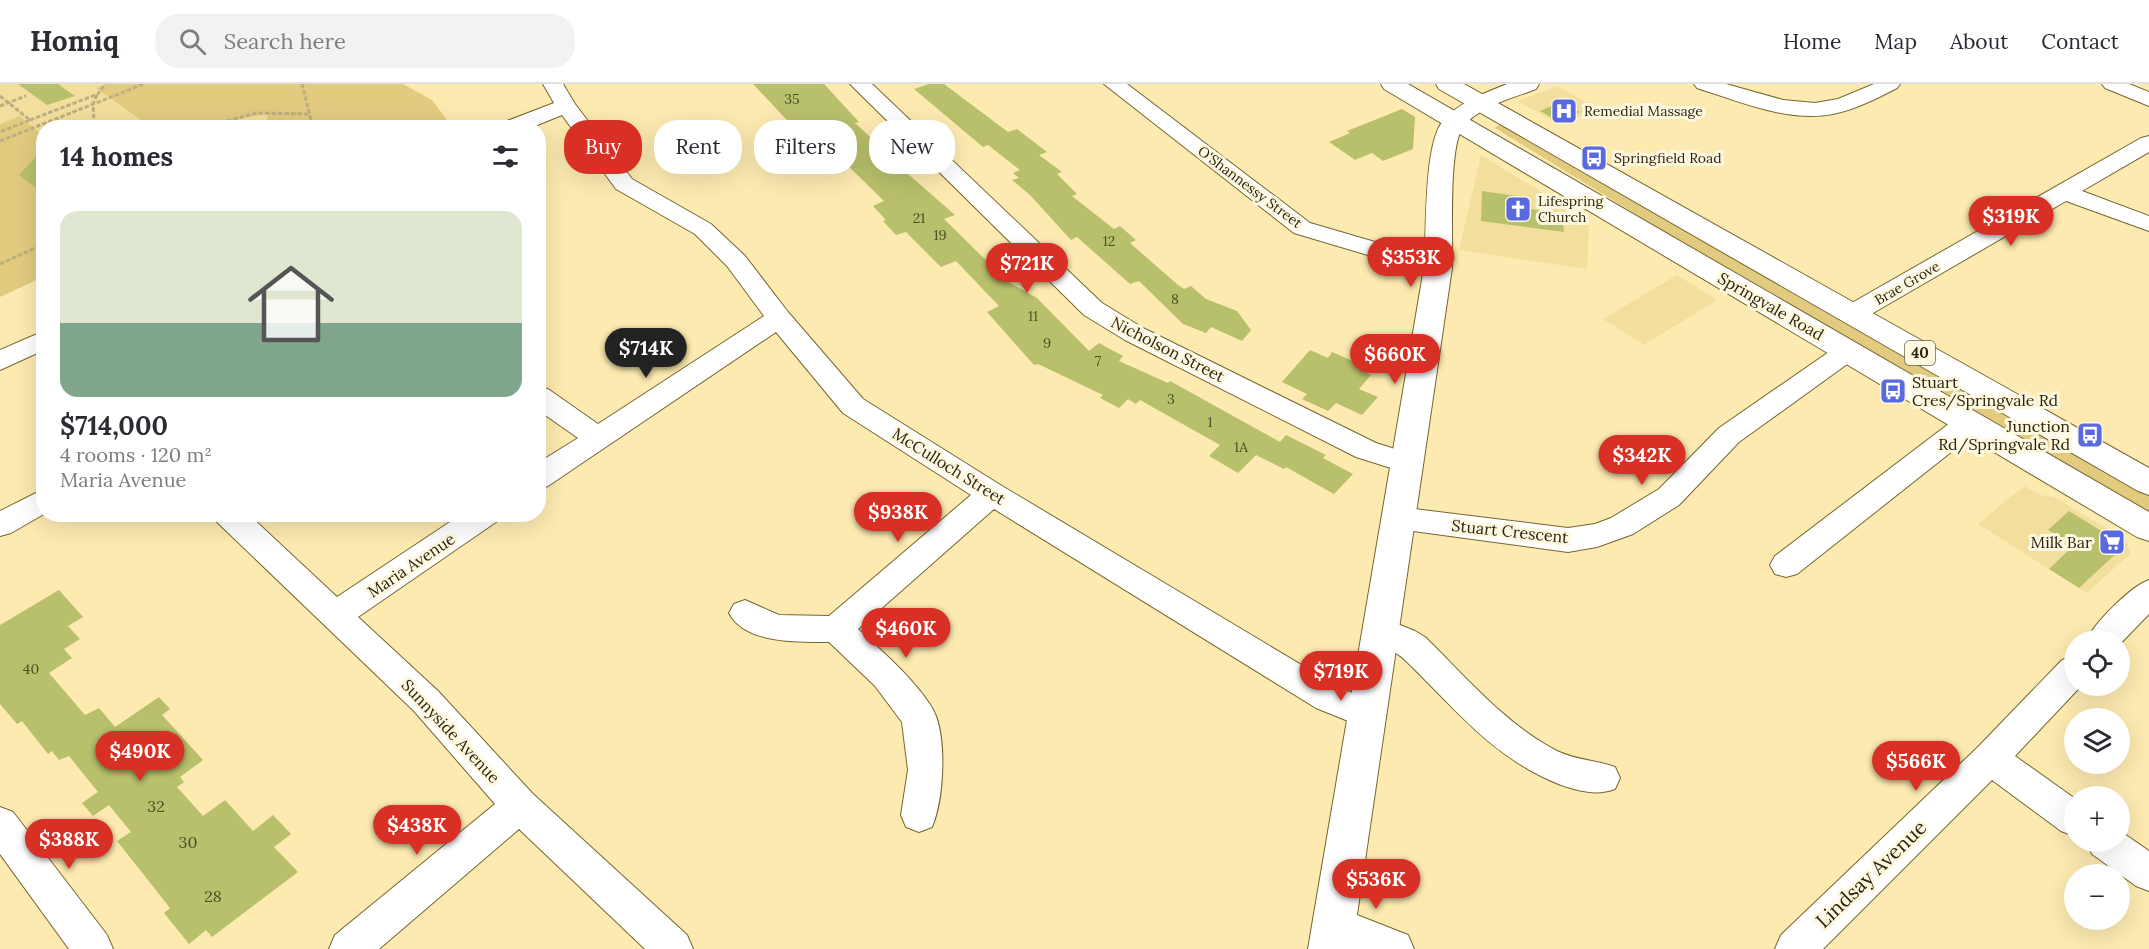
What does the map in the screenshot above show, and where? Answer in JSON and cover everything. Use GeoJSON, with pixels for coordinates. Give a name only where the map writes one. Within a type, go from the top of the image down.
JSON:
{"type":"FeatureCollection","features":[{"type":"Feature","properties":{"kind":"main road","name":"Springvale Road"},"geometry":{"type":"LineString","coordinates":[[1392,84],[2149,528]]}},
{"type":"Feature","properties":{"kind":"main road","name":"Springvale Road"},"geometry":{"type":"LineString","coordinates":[[1447,84],[2149,483]]}},
{"type":"Feature","properties":{"kind":"main road"},"geometry":{"type":"LineString","coordinates":[[1332,937],[1438,268],[1441,239],[1442,157],[1446,135],[1456,121],[1481,104],[1528,84]]}},
{"type":"Feature","properties":{"kind":"street","name":"Nicholson Street"},"geometry":{"type":"LineString","coordinates":[[860,84],[1093,309],[1134,334],[1366,450],[1407,463]]}},
{"type":"Feature","properties":{"kind":"street","name":"O'Shannessy Street"},"geometry":{"type":"LineString","coordinates":[[1114,84],[1302,228],[1438,268]]}},
{"type":"Feature","properties":{"kind":"street"},"geometry":{"type":"LineString","coordinates":[[1704,84],[1801,109],[1828,108],[1850,102],[1890,84]]}},
{"type":"Feature","properties":{"kind":"street"},"geometry":{"type":"LineString","coordinates":[[2112,84],[2149,100]]}},
{"type":"Feature","properties":{"kind":"street"},"geometry":{"type":"LineString","coordinates":[[522,120],[560,95]]}},
{"type":"Feature","properties":{"kind":"street","name":"McCulloch Street"},"geometry":{"type":"LineString","coordinates":[[560,95],[624,184],[703,228],[736,261],[779,318],[853,406],[992,494],[1328,698],[1368,714]]}},
{"type":"Feature","properties":{"kind":"street","name":"Brae Grove"},"geometry":{"type":"LineString","coordinates":[[1852,314],[2149,143]]}},
{"type":"Feature","properties":{"kind":"street"},"geometry":{"type":"LineString","coordinates":[[2064,192],[2149,224]]}},
{"type":"Feature","properties":{"kind":"street"},"geometry":{"type":"LineString","coordinates":[[546,473],[779,318]]}},
{"type":"Feature","properties":{"kind":"street"},"geometry":{"type":"LineString","coordinates":[[5,359],[36,343]]}},
{"type":"Feature","properties":{"kind":"street","name":"Stuart Crescent"},"geometry":{"type":"LineString","coordinates":[[1398,518],[1568,540],[1596,535],[1622,526],[1669,497],[1729,435],[1848,351]]}},
{"type":"Feature","properties":{"kind":"street"},"geometry":{"type":"LineString","coordinates":[[546,402],[598,438]]}},
{"type":"Feature","properties":{"kind":"street"},"geometry":{"type":"LineString","coordinates":[[1786,565],[1969,423]]}},
{"type":"Feature","properties":{"kind":"street"},"geometry":{"type":"LineString","coordinates":[[836,629],[992,494]]}},
{"type":"Feature","properties":{"kind":"street"},"geometry":{"type":"LineString","coordinates":[[0,525],[36,505]]}},
{"type":"Feature","properties":{"kind":"street","name":"Sunnyside Avenue"},"geometry":{"type":"LineString","coordinates":[[237,522],[426,701],[520,806],[673,949]]}},
{"type":"Feature","properties":{"kind":"street","name":"Maria Avenue"},"geometry":{"type":"LineString","coordinates":[[336,615],[473,522]]}},
{"type":"Feature","properties":{"kind":"street"},"geometry":{"type":"LineString","coordinates":[[2113,630],[2149,593]]}},
{"type":"Feature","properties":{"kind":"street"},"geometry":{"type":"LineString","coordinates":[[745,613],[776,628],[836,629],[887,676],[919,717],[926,770],[919,815]]}},
{"type":"Feature","properties":{"kind":"street"},"geometry":{"type":"LineString","coordinates":[[1380,630],[1413,647],[1485,717],[1532,756],[1571,774],[1602,778]]}},
{"type":"Feature","properties":{"kind":"street","name":"Lindsay Avenue"},"geometry":{"type":"LineString","coordinates":[[1795,949],[1990,758],[2064,680]]}},
{"type":"Feature","properties":{"kind":"street"},"geometry":{"type":"LineString","coordinates":[[1990,758],[2064,812]]}},
{"type":"Feature","properties":{"kind":"street"},"geometry":{"type":"LineString","coordinates":[[349,949],[520,806]]}},
{"type":"Feature","properties":{"kind":"street"},"geometry":{"type":"LineString","coordinates":[[5,841],[93,949]]}},
{"type":"Feature","properties":{"kind":"street"},"geometry":{"type":"LineString","coordinates":[[2119,852],[2149,873]]}},
{"type":"Feature","properties":{"kind":"street"},"geometry":{"type":"LineString","coordinates":[[1332,937],[1394,949]]}},
{"type":"Feature","properties":{"kind":"path"},"geometry":{"type":"LineString","coordinates":[[94,120],[93,104],[105,84]]}},
{"type":"Feature","properties":{"kind":"path"},"geometry":{"type":"LineString","coordinates":[[53,120],[144,84]]}},
{"type":"Feature","properties":{"kind":"path"},"geometry":{"type":"LineString","coordinates":[[302,84],[311,120]]}},
{"type":"Feature","properties":{"kind":"path"},"geometry":{"type":"LineString","coordinates":[[0,132],[98,94]]}},
{"type":"Feature","properties":{"kind":"path"},"geometry":{"type":"LineString","coordinates":[[0,96],[30,120]]}},
{"type":"Feature","properties":{"kind":"path"},"geometry":{"type":"LineString","coordinates":[[0,106],[26,96]]}},
{"type":"Feature","properties":{"kind":"path"},"geometry":{"type":"LineString","coordinates":[[231,120],[256,113],[309,114]]}},
{"type":"Feature","properties":{"kind":"path"},"geometry":{"type":"LineString","coordinates":[[0,141],[36,127]]}},
{"type":"Feature","properties":{"kind":"path"},"geometry":{"type":"LineString","coordinates":[[0,264],[36,248]]}},
{"type":"Feature","properties":{"kind":"shaded area"},"geometry":{"type":"Polygon","coordinates":[[[0,84],[107,84],[97,88],[141,120],[36,120],[36,130],[20,116],[0,124],[0,84]]]}},
{"type":"Feature","properties":{"kind":"shaded area"},"geometry":{"type":"Polygon","coordinates":[[[107,84],[403,84],[432,100],[447,120],[267,120],[268,114],[232,120],[141,120],[96,88],[107,84]]]}},
{"type":"Feature","properties":{"kind":"shaded area"},"geometry":{"type":"Polygon","coordinates":[[[1557,86],[1598,109],[1559,125],[1518,101],[1557,86]]]}},
{"type":"Feature","properties":{"kind":"shaded area"},"geometry":{"type":"Polygon","coordinates":[[[269,114],[267,120],[233,120],[269,114]]]}},
{"type":"Feature","properties":{"kind":"shaded area"},"geometry":{"type":"Polygon","coordinates":[[[20,116],[36,130],[36,280],[0,297],[0,124],[20,116]]]}},
{"type":"Feature","properties":{"kind":"shaded area"},"geometry":{"type":"Polygon","coordinates":[[[1500,124],[2149,494],[2149,516],[1753,286],[1495,128],[1500,124]]]}},
{"type":"Feature","properties":{"kind":"shaded area"},"geometry":{"type":"Polygon","coordinates":[[[1481,155],[1589,221],[1587,269],[1459,250],[1481,155]]]}},
{"type":"Feature","properties":{"kind":"shaded area"},"geometry":{"type":"Polygon","coordinates":[[[1677,275],[1717,300],[1644,345],[1603,319],[1677,275]]]}},
{"type":"Feature","properties":{"kind":"shaded area"},"geometry":{"type":"Polygon","coordinates":[[[2024,486],[2040,495],[2054,497],[2126,540],[2131,553],[2087,593],[1978,524],[2024,486]]]}},
{"type":"Feature","properties":{"kind":"building"},"geometry":{"type":"Polygon","coordinates":[[[18,84],[58,84],[75,96],[47,105],[18,84]]]}},
{"type":"Feature","properties":{"kind":"building"},"geometry":{"type":"Polygon","coordinates":[[[753,84],[824,84],[859,122],[857,120],[787,120],[753,84]]]}},
{"type":"Feature","properties":{"kind":"building"},"geometry":{"type":"Polygon","coordinates":[[[929,84],[944,84],[1008,132],[1017,129],[1047,152],[1039,155],[1062,172],[1057,174],[1077,194],[1072,196],[1114,229],[1120,226],[1136,240],[1130,243],[1178,285],[1184,289],[1191,286],[1206,299],[1237,311],[1251,330],[1242,341],[1211,327],[1206,333],[1183,324],[1139,281],[1130,284],[1077,237],[1071,240],[1030,195],[1012,180],[1019,178],[1013,173],[1020,170],[988,145],[983,147],[955,123],[955,120],[951,120],[914,89],[929,84]]]}},
{"type":"Feature","properties":{"kind":"building"},"geometry":{"type":"Polygon","coordinates":[[[1561,102],[1580,112],[1559,122],[1540,111],[1561,102]]]}},
{"type":"Feature","properties":{"kind":"building"},"geometry":{"type":"Polygon","coordinates":[[[1402,109],[1415,117],[1413,149],[1383,161],[1372,153],[1355,160],[1329,142],[1350,133],[1347,131],[1402,109]]]}},
{"type":"Feature","properties":{"kind":"building"},"geometry":{"type":"Polygon","coordinates":[[[857,125],[869,136],[869,174],[908,174],[955,215],[944,219],[996,270],[991,272],[1037,298],[1089,351],[1099,343],[1123,356],[1119,361],[1168,383],[1170,381],[1280,442],[1286,435],[1326,455],[1323,458],[1353,474],[1334,494],[1286,467],[1284,469],[1256,455],[1238,473],[1209,456],[1220,445],[1140,400],[1136,404],[1128,399],[1119,408],[1100,398],[1103,395],[1038,364],[1034,365],[987,312],[999,306],[956,261],[941,267],[906,232],[896,235],[883,221],[886,220],[873,206],[884,201],[856,174],[857,125]]]}},
{"type":"Feature","properties":{"kind":"building"},"geometry":{"type":"Polygon","coordinates":[[[36,157],[36,188],[19,175],[36,157]]]}},
{"type":"Feature","properties":{"kind":"building"},"geometry":{"type":"Polygon","coordinates":[[[1482,191],[1523,197],[1523,208],[1562,213],[1564,232],[1481,221],[1482,191]]]}},
{"type":"Feature","properties":{"kind":"building"},"geometry":{"type":"Polygon","coordinates":[[[1310,350],[1328,358],[1332,352],[1360,364],[1357,369],[1371,375],[1359,389],[1378,397],[1362,415],[1336,403],[1328,411],[1302,399],[1307,394],[1282,382],[1310,350]]]}},
{"type":"Feature","properties":{"kind":"building"},"geometry":{"type":"Polygon","coordinates":[[[2069,511],[2116,540],[2121,549],[2079,588],[2049,569],[2073,546],[2048,530],[2069,511]]]}},
{"type":"Feature","properties":{"kind":"building"},"geometry":{"type":"Polygon","coordinates":[[[59,590],[83,617],[68,626],[80,639],[64,649],[72,658],[49,673],[85,715],[99,708],[115,727],[159,697],[170,709],[162,715],[203,760],[180,777],[184,782],[177,787],[203,816],[225,800],[253,831],[273,815],[291,834],[274,847],[298,872],[212,937],[206,930],[189,944],[164,913],[170,908],[117,841],[131,832],[109,805],[93,816],[82,803],[98,792],[69,756],[59,760],[52,751],[48,754],[22,721],[17,724],[0,704],[0,625],[59,590]]]}},
{"type":"Feature","properties":{"kind":"place","name":"Remedial Massage"},"geometry":{"type":"Point","coordinates":[1564,111]}},
{"type":"Feature","properties":{"kind":"place","name":"Springfield Road"},"geometry":{"type":"Point","coordinates":[1594,158]}},
{"type":"Feature","properties":{"kind":"place","name":"Lifespring Church"},"geometry":{"type":"Point","coordinates":[1518,209]}},
{"type":"Feature","properties":{"kind":"place","name":"Stuart Cres/Springvale Rd"},"geometry":{"type":"Point","coordinates":[1893,391]}},
{"type":"Feature","properties":{"kind":"place","name":"Junction Rd/Springvale Rd"},"geometry":{"type":"Point","coordinates":[2090,435]}},
{"type":"Feature","properties":{"kind":"place","name":"Milk Bar"},"geometry":{"type":"Point","coordinates":[2112,542]}}]}
